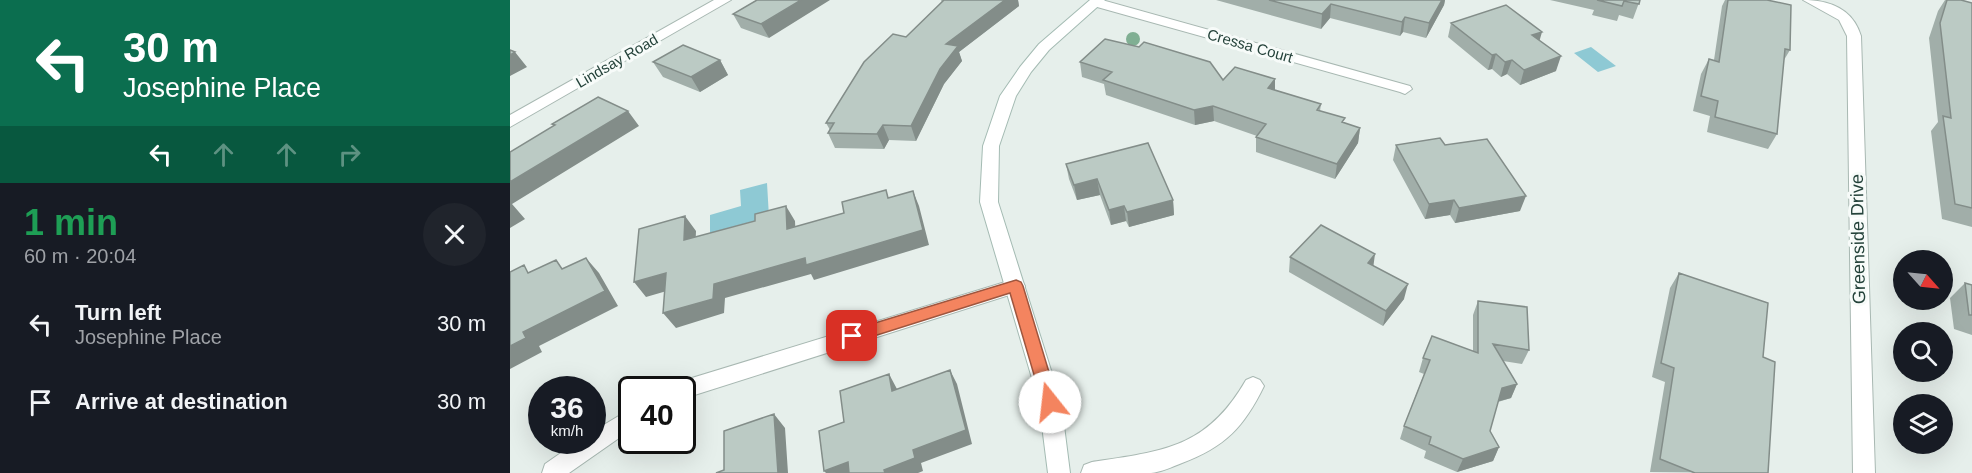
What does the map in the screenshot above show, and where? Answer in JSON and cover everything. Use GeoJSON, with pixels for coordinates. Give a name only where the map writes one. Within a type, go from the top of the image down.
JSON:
{"type":"FeatureCollection","features":[{"type":"Feature","properties":{"kind":"street","name":"Lindsay Road"},"geometry":{"type":"LineString","coordinates":[[510,122],[724,0]]}},
{"type":"Feature","properties":{"kind":"street","name":"Greenside Drive"},"geometry":{"type":"LineString","coordinates":[[1810,0],[1846,18],[1852,27],[1854,36],[1864,473]]}},
{"type":"Feature","properties":{"kind":"street","name":"Cressa Court"},"geometry":{"type":"LineString","coordinates":[[1097,1],[1405,89]]}},
{"type":"Feature","properties":{"kind":"street"},"geometry":{"type":"LineString","coordinates":[[1059,473],[1050,402],[989,202],[988,176],[991,146],[1008,96],[1044,47],[1097,1]]}},
{"type":"Feature","properties":{"kind":"street"},"geometry":{"type":"LineString","coordinates":[[696,386],[1016,286]]}},
{"type":"Feature","properties":{"kind":"street"},"geometry":{"type":"LineString","coordinates":[[1092,473],[1177,456],[1214,437],[1236,414],[1253,386]]}},
{"type":"Feature","properties":{"kind":"street"},"geometry":{"type":"LineString","coordinates":[[553,471],[618,427]]}},
{"type":"Feature","properties":{"kind":"water"},"geometry":{"type":"Polygon","coordinates":[[[1591,47],[1616,66],[1598,72],[1574,53],[1591,47]]]}},
{"type":"Feature","properties":{"kind":"water"},"geometry":{"type":"Polygon","coordinates":[[[767,183],[769,217],[710,233],[710,215],[741,206],[740,190],[767,183]]]}},
{"type":"Feature","properties":{"kind":"building"},"geometry":{"type":"Polygon","coordinates":[[[757,0],[801,0],[761,24],[733,14],[757,0]]]}},
{"type":"Feature","properties":{"kind":"building"},"geometry":{"type":"Polygon","coordinates":[[[944,0],[1005,0],[946,44],[958,46],[940,69],[911,126],[883,125],[877,134],[828,133],[834,123],[826,123],[864,62],[893,34],[906,37],[944,0]]]}},
{"type":"Feature","properties":{"kind":"building"},"geometry":{"type":"Polygon","coordinates":[[[1269,0],[1442,0],[1429,23],[1405,17],[1402,22],[1331,4],[1322,14],[1269,0]]]}},
{"type":"Feature","properties":{"kind":"building"},"geometry":{"type":"Polygon","coordinates":[[[1597,0],[1640,0],[1639,4],[1624,1],[1622,6],[1597,0]]]}},
{"type":"Feature","properties":{"kind":"building"},"geometry":{"type":"Polygon","coordinates":[[[1728,0],[1767,0],[1791,5],[1790,50],[1785,49],[1777,134],[1715,117],[1718,101],[1701,96],[1709,59],[1719,62],[1728,0]]]}},
{"type":"Feature","properties":{"kind":"building"},"geometry":{"type":"Polygon","coordinates":[[[1947,0],[1972,3],[1972,208],[1955,204],[1943,116],[1951,118],[1940,23],[1947,0]]]}},
{"type":"Feature","properties":{"kind":"building"},"geometry":{"type":"Polygon","coordinates":[[[1506,5],[1542,32],[1532,35],[1561,56],[1524,70],[1512,60],[1505,62],[1496,54],[1492,55],[1451,23],[1506,5]]]}},
{"type":"Feature","properties":{"kind":"building"},"geometry":{"type":"Polygon","coordinates":[[[1105,39],[1139,47],[1144,42],[1210,62],[1223,80],[1235,67],[1275,79],[1268,88],[1321,104],[1317,110],[1345,118],[1342,122],[1360,128],[1337,164],[1256,137],[1266,124],[1213,106],[1194,110],[1103,80],[1112,72],[1080,62],[1105,39]]]}},
{"type":"Feature","properties":{"kind":"building"},"geometry":{"type":"Polygon","coordinates":[[[683,45],[720,60],[691,77],[653,62],[683,45]]]}},
{"type":"Feature","properties":{"kind":"building"},"geometry":{"type":"Polygon","coordinates":[[[598,97],[628,111],[510,182],[510,152],[598,97]]]}},
{"type":"Feature","properties":{"kind":"building"},"geometry":{"type":"Polygon","coordinates":[[[1440,138],[1445,145],[1487,139],[1526,196],[1459,208],[1454,200],[1429,204],[1396,145],[1440,138]]]}},
{"type":"Feature","properties":{"kind":"building"},"geometry":{"type":"Polygon","coordinates":[[[1148,143],[1173,200],[1127,212],[1124,206],[1109,210],[1097,179],[1074,185],[1066,164],[1148,143]]]}},
{"type":"Feature","properties":{"kind":"building"},"geometry":{"type":"Polygon","coordinates":[[[886,190],[888,198],[913,191],[923,230],[806,265],[805,258],[714,284],[713,299],[663,313],[666,273],[634,282],[639,229],[685,216],[684,240],[755,221],[755,214],[786,206],[787,229],[844,213],[842,202],[886,190]]]}},
{"type":"Feature","properties":{"kind":"building"},"geometry":{"type":"Polygon","coordinates":[[[1321,225],[1375,254],[1368,263],[1408,284],[1386,311],[1290,257],[1321,225]]]}},
{"type":"Feature","properties":{"kind":"building"},"geometry":{"type":"Polygon","coordinates":[[[586,258],[605,291],[523,332],[526,338],[510,346],[510,272],[524,265],[528,273],[556,260],[562,269],[586,258]]]}},
{"type":"Feature","properties":{"kind":"building"},"geometry":{"type":"Polygon","coordinates":[[[1679,273],[1768,303],[1763,357],[1775,362],[1768,473],[1695,473],[1660,459],[1674,368],[1661,363],[1679,273]]]}},
{"type":"Feature","properties":{"kind":"building"},"geometry":{"type":"Polygon","coordinates":[[[1965,283],[1972,285],[1972,315],[1969,315],[1965,283]]]}},
{"type":"Feature","properties":{"kind":"building"},"geometry":{"type":"Polygon","coordinates":[[[1478,301],[1527,307],[1529,350],[1493,344],[1517,384],[1502,388],[1490,431],[1499,447],[1463,459],[1429,444],[1431,437],[1404,426],[1430,360],[1423,358],[1432,336],[1478,353],[1478,301]]]}},
{"type":"Feature","properties":{"kind":"building"},"geometry":{"type":"Polygon","coordinates":[[[950,370],[966,430],[913,450],[915,458],[884,470],[885,473],[849,473],[848,462],[824,471],[819,431],[844,422],[840,391],[889,374],[892,391],[950,370]]]}},
{"type":"Feature","properties":{"kind":"building"},"geometry":{"type":"Polygon","coordinates":[[[774,414],[778,473],[716,473],[724,470],[724,431],[774,414]]]}},
{"type":"Feature","properties":{"kind":"route"},"geometry":{"type":"LineString","coordinates":[[852,336],[1016,286],[1050,402]]}}]}
